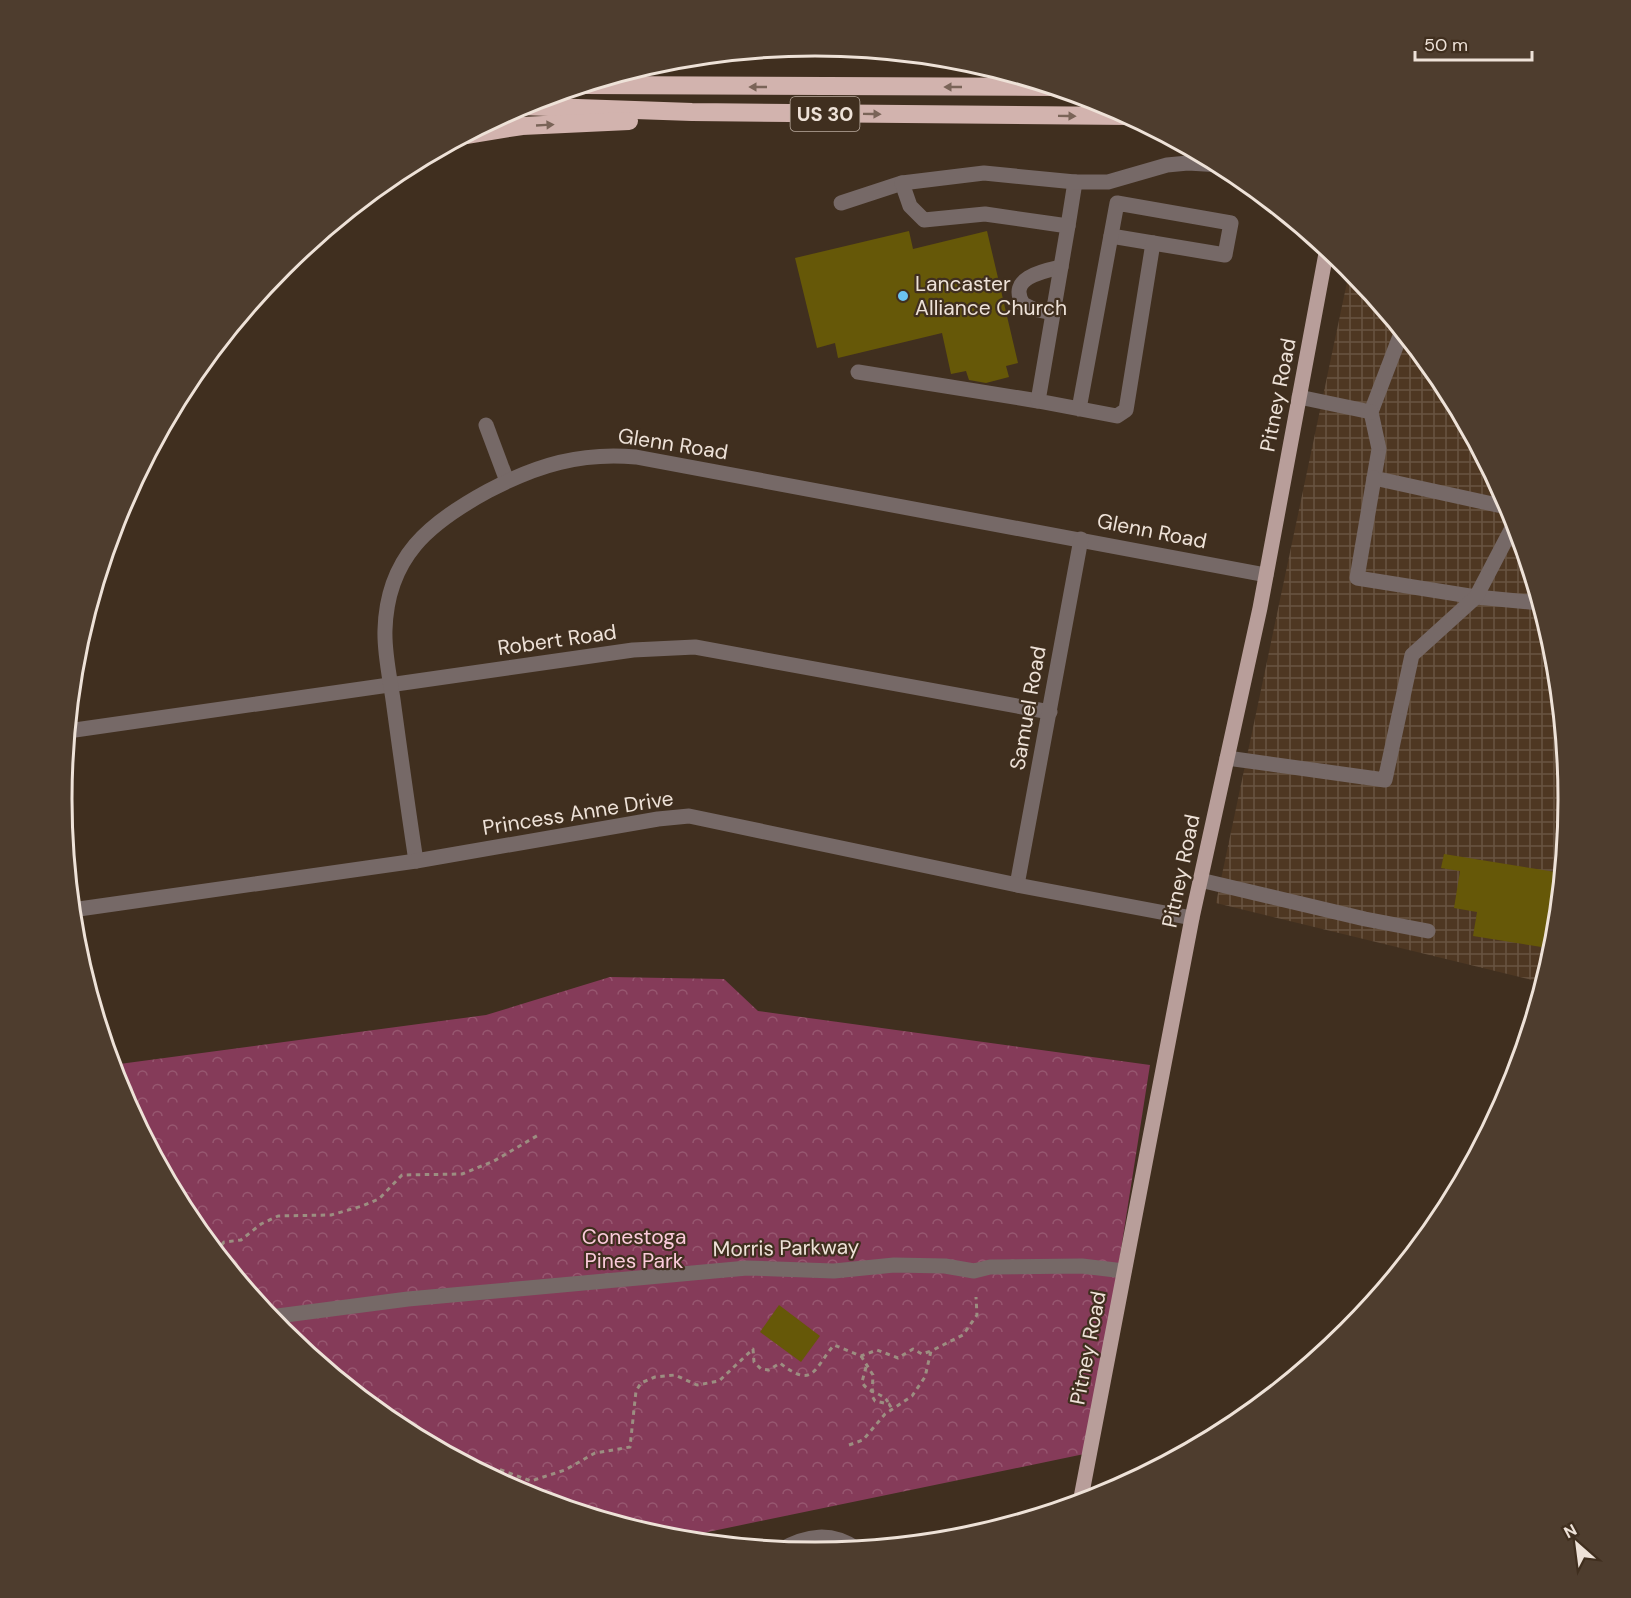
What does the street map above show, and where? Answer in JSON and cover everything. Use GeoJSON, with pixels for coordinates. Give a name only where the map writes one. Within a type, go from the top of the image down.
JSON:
{"type":"FeatureCollection","features":[{"type":"Feature","properties":{"kind":"highway","name":"US 30"},"geometry":{"type":"LineString","coordinates":[[610,85],[1027,87]]}},
{"type":"Feature","properties":{"kind":"highway","name":"US 30"},"geometry":{"type":"LineString","coordinates":[[545,107],[828,114],[1108,116]]}},
{"type":"Feature","properties":{"kind":"highway"},"geometry":{"type":"LineString","coordinates":[[487,132],[547,124],[828,114]]}},
{"type":"Feature","properties":{"kind":"main road","name":"Pitney Road"},"geometry":{"type":"LineString","coordinates":[[1082,1493],[1192,918],[1266,575],[1325,258]]}},
{"type":"Feature","properties":{"kind":"street"},"geometry":{"type":"LineString","coordinates":[[842,203],[902,183],[984,172],[1075,182],[1122,179],[1167,165],[1201,164]]}},
{"type":"Feature","properties":{"kind":"street"},"geometry":{"type":"LineString","coordinates":[[1080,409],[1122,179]]}},
{"type":"Feature","properties":{"kind":"street"},"geometry":{"type":"LineString","coordinates":[[1038,401],[1075,182]]}},
{"type":"Feature","properties":{"kind":"street"},"geometry":{"type":"LineString","coordinates":[[902,183],[909,206],[924,220],[985,214],[1068,226]]}},
{"type":"Feature","properties":{"kind":"street"},"geometry":{"type":"LineString","coordinates":[[1111,236],[1225,255],[1231,223],[1117,203]]}},
{"type":"Feature","properties":{"kind":"street"},"geometry":{"type":"LineString","coordinates":[[858,372],[1116,416],[1126,410],[1153,243]]}},
{"type":"Feature","properties":{"kind":"street"},"geometry":{"type":"LineString","coordinates":[[1053,313],[1033,309],[1023,304],[1020,288],[1022,283],[1033,274],[1061,267]]}},
{"type":"Feature","properties":{"kind":"street"},"geometry":{"type":"LineString","coordinates":[[1399,339],[1371,412],[1379,449],[1357,578],[1476,597],[1532,600]]}},
{"type":"Feature","properties":{"kind":"street"},"geometry":{"type":"LineString","coordinates":[[1299,398],[1371,412]]}},
{"type":"Feature","properties":{"kind":"street"},"geometry":{"type":"LineString","coordinates":[[486,425],[507,481]]}},
{"type":"Feature","properties":{"kind":"street","name":"Glenn Road"},"geometry":{"type":"LineString","coordinates":[[416,861],[385,632],[391,591],[399,570],[418,541],[437,522],[453,510],[507,481],[564,460],[607,454],[636,457],[1266,575]]}},
{"type":"Feature","properties":{"kind":"street"},"geometry":{"type":"LineString","coordinates":[[1374,478],[1499,507]]}},
{"type":"Feature","properties":{"kind":"street"},"geometry":{"type":"LineString","coordinates":[[1227,758],[1385,780],[1412,656],[1476,597],[1509,533]]}},
{"type":"Feature","properties":{"kind":"street","name":"Samuel Road"},"geometry":{"type":"LineString","coordinates":[[1017,885],[1081,539]]}},
{"type":"Feature","properties":{"kind":"street","name":"Robert Road"},"geometry":{"type":"LineString","coordinates":[[76,730],[633,650],[695,647],[1050,712]]}},
{"type":"Feature","properties":{"kind":"street","name":"Princess Anne Drive"},"geometry":{"type":"LineString","coordinates":[[80,909],[416,861],[658,819],[689,816],[1017,885],[1192,918]]}},
{"type":"Feature","properties":{"kind":"street"},"geometry":{"type":"LineString","coordinates":[[1200,880],[1365,919],[1428,931]]}},
{"type":"Feature","properties":{"kind":"street","name":"Morris Parkway"},"geometry":{"type":"LineString","coordinates":[[281,1316],[408,1299],[747,1268],[834,1271],[894,1265],[945,1266],[974,1271],[990,1268],[1082,1266],[1124,1270]]}},
{"type":"Feature","properties":{"kind":"street"},"geometry":{"type":"LineString","coordinates":[[797,1542],[808,1536],[844,1539],[847,1541]]}},
{"type":"Feature","properties":{"kind":"path"},"geometry":{"type":"LineString","coordinates":[[221,1245],[224,1242],[241,1240],[261,1224],[279,1216],[331,1215],[347,1212],[380,1199],[402,1175],[462,1174],[494,1161],[540,1134]]}},
{"type":"Feature","properties":{"kind":"path"},"geometry":{"type":"LineString","coordinates":[[861,1356],[877,1350],[898,1358],[912,1349],[922,1354],[931,1352],[963,1335],[977,1315],[976,1297]]}},
{"type":"Feature","properties":{"kind":"path"},"geometry":{"type":"LineString","coordinates":[[497,1470],[531,1481],[565,1470],[595,1453],[630,1447],[636,1391],[641,1383],[648,1378],[675,1376],[690,1385],[711,1384],[727,1377],[753,1349],[754,1362],[761,1370],[769,1370],[780,1363],[801,1376],[810,1375],[821,1366],[834,1345],[861,1356],[873,1375],[872,1390],[875,1401],[889,1404]]}},
{"type":"Feature","properties":{"kind":"path"},"geometry":{"type":"LineString","coordinates":[[849,1445],[863,1440],[892,1409],[916,1391],[931,1361],[931,1352]]}},
{"type":"Feature","properties":{"kind":"path"},"geometry":{"type":"LineString","coordinates":[[866,1365],[862,1382],[884,1396],[892,1409]]}},
{"type":"Feature","properties":{"kind":"shaded area"},"geometry":{"type":"Polygon","coordinates":[[[1347,280],[1405,346],[1434,386],[1459,427],[1502,514],[1520,560],[1534,607],[1553,702],[1559,799],[1553,896],[1545,944],[1536,981],[1216,903],[1347,280]]]}},
{"type":"Feature","properties":{"kind":"green space","name":"Conestoga Pines Park"},"geometry":{"type":"Polygon","coordinates":[[[610,977],[724,979],[758,1011],[1150,1065],[1089,1453],[702,1533],[623,1517],[531,1486],[444,1443],[363,1389],[290,1325],[226,1252],[197,1212],[172,1171],[149,1128],[121,1064],[486,1015],[610,977]]]}},
{"type":"Feature","properties":{"kind":"building","name":"Lancaster Alliance Church"},"geometry":{"type":"Polygon","coordinates":[[[909,231],[913,249],[987,231],[1018,363],[1006,366],[1009,377],[986,383],[969,380],[966,371],[951,374],[942,333],[838,358],[835,343],[817,348],[795,258],[909,231]]]}},
{"type":"Feature","properties":{"kind":"building"},"geometry":{"type":"Polygon","coordinates":[[[1444,854],[1555,872],[1544,947],[1473,936],[1477,912],[1454,908],[1460,871],[1441,868],[1444,854]]]}},
{"type":"Feature","properties":{"kind":"building"},"geometry":{"type":"Polygon","coordinates":[[[779,1305],[820,1336],[801,1362],[760,1332],[779,1305]]]}},
{"type":"Feature","properties":{"kind":"place","name":"Lancaster Alliance Church"},"geometry":{"type":"Point","coordinates":[903,296]}}]}
